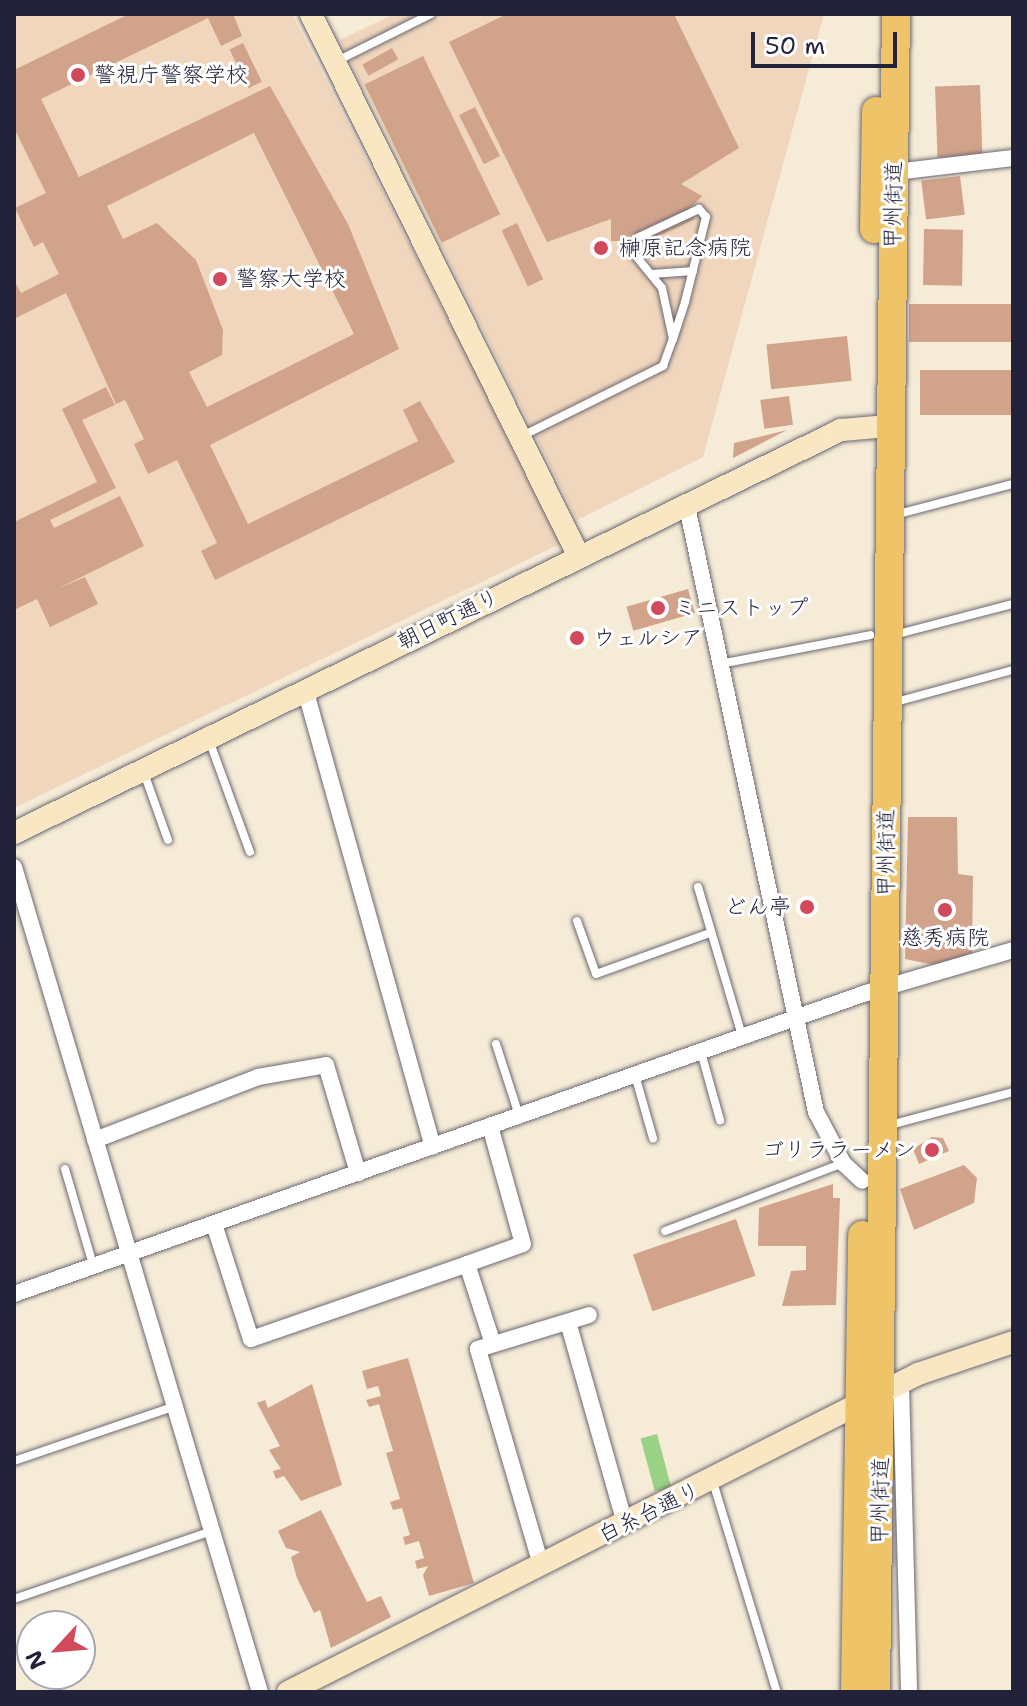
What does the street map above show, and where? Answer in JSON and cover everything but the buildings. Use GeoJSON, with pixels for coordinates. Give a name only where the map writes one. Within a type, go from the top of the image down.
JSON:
{"type":"FeatureCollection","features":[{"type":"Feature","properties":{"kind":"highway","name":"甲州街道"},"geometry":{"type":"LineString","coordinates":[[876,1692],[881,1128],[876,991],[880,426],[877,14]]}},
{"type":"Feature","properties":{"kind":"highway","name":"甲州街道"},"geometry":{"type":"LineString","coordinates":[[855,1692],[880,1396],[853,1172],[876,991],[887,704],[879,636],[890,516],[880,426],[895,172],[896,14]]}},
{"type":"Feature","properties":{"kind":"street"},"geometry":{"type":"LineString","coordinates":[[311,14],[578,555]]}},
{"type":"Feature","properties":{"kind":"street"},"geometry":{"type":"LineString","coordinates":[[895,172],[1013,158]]}},
{"type":"Feature","properties":{"kind":"street","name":"朝日町通り"},"geometry":{"type":"LineString","coordinates":[[14,833],[686,502],[841,430],[880,426]]}},
{"type":"Feature","properties":{"kind":"street"},"geometry":{"type":"LineString","coordinates":[[686,502],[816,1112],[853,1172]]}},
{"type":"Feature","properties":{"kind":"street"},"geometry":{"type":"LineString","coordinates":[[305,689],[433,1146]]}},
{"type":"Feature","properties":{"kind":"street"},"geometry":{"type":"LineString","coordinates":[[14,867],[260,1692]]}},
{"type":"Feature","properties":{"kind":"street"},"geometry":{"type":"LineString","coordinates":[[14,1294],[797,1018],[1013,950]]}},
{"type":"Feature","properties":{"kind":"street"},"geometry":{"type":"LineString","coordinates":[[95,1140],[258,1077],[326,1065],[358,1173]]}},
{"type":"Feature","properties":{"kind":"street"},"geometry":{"type":"LineString","coordinates":[[214,1224],[251,1339],[467,1264],[523,1244],[490,1126]]}},
{"type":"Feature","properties":{"kind":"street"},"geometry":{"type":"LineString","coordinates":[[467,1264],[493,1344]]}},
{"type":"Feature","properties":{"kind":"street"},"geometry":{"type":"LineString","coordinates":[[541,1565],[478,1349],[589,1315]]}},
{"type":"Feature","properties":{"kind":"street"},"geometry":{"type":"LineString","coordinates":[[568,1322],[625,1524]]}},
{"type":"Feature","properties":{"kind":"street","name":"白糸台通り"},"geometry":{"type":"LineString","coordinates":[[288,1692],[880,1396],[1013,1342]]}},
{"type":"Feature","properties":{"kind":"street"},"geometry":{"type":"LineString","coordinates":[[880,1396],[909,1692]]}},
{"type":"Feature","properties":{"kind":"lane"},"geometry":{"type":"LineString","coordinates":[[335,62],[431,14]]}},
{"type":"Feature","properties":{"kind":"lane"},"geometry":{"type":"LineString","coordinates":[[519,437],[663,366],[673,339],[693,271],[706,217],[699,209],[635,241],[635,259],[652,274],[673,339]]}},
{"type":"Feature","properties":{"kind":"lane"},"geometry":{"type":"LineString","coordinates":[[652,274],[693,271]]}},
{"type":"Feature","properties":{"kind":"lane"},"geometry":{"type":"LineString","coordinates":[[890,516],[1013,484]]}},
{"type":"Feature","properties":{"kind":"lane"},"geometry":{"type":"LineString","coordinates":[[720,664],[879,636],[1013,604]]}},
{"type":"Feature","properties":{"kind":"lane"},"geometry":{"type":"LineString","coordinates":[[887,704],[1013,670]]}},
{"type":"Feature","properties":{"kind":"lane"},"geometry":{"type":"LineString","coordinates":[[208,737],[250,852]]}},
{"type":"Feature","properties":{"kind":"lane"},"geometry":{"type":"LineString","coordinates":[[143,770],[168,840]]}},
{"type":"Feature","properties":{"kind":"lane"},"geometry":{"type":"LineString","coordinates":[[698,887],[707,934],[727,971],[742,1037]]}},
{"type":"Feature","properties":{"kind":"lane"},"geometry":{"type":"LineString","coordinates":[[577,921],[596,974],[707,934]]}},
{"type":"Feature","properties":{"kind":"lane"},"geometry":{"type":"LineString","coordinates":[[496,1044],[520,1116]]}},
{"type":"Feature","properties":{"kind":"lane"},"geometry":{"type":"LineString","coordinates":[[701,1052],[720,1120]]}},
{"type":"Feature","properties":{"kind":"lane"},"geometry":{"type":"LineString","coordinates":[[635,1075],[653,1138]]}},
{"type":"Feature","properties":{"kind":"lane"},"geometry":{"type":"LineString","coordinates":[[881,1128],[1013,1092]]}},
{"type":"Feature","properties":{"kind":"lane"},"geometry":{"type":"LineString","coordinates":[[65,1169],[94,1266]]}},
{"type":"Feature","properties":{"kind":"lane"},"geometry":{"type":"LineString","coordinates":[[665,1231],[853,1172]]}},
{"type":"Feature","properties":{"kind":"lane"},"geometry":{"type":"LineString","coordinates":[[14,1461],[176,1406]]}},
{"type":"Feature","properties":{"kind":"lane"},"geometry":{"type":"LineString","coordinates":[[712,1481],[777,1692]]}},
{"type":"Feature","properties":{"kind":"lane"},"geometry":{"type":"LineString","coordinates":[[14,1599],[213,1531]]}},
{"type":"Feature","properties":{"kind":"shaded area","name":"警察大学校"},"geometry":{"type":"Polygon","coordinates":[[[14,14],[292,14],[562,543],[14,808],[14,14]]]}},
{"type":"Feature","properties":{"kind":"shaded area","name":"榊原記念病院"},"geometry":{"type":"Polygon","coordinates":[[[394,14],[824,14],[703,457],[577,520],[340,40],[394,14]]]}},
{"type":"Feature","properties":{"kind":"green space"},"geometry":{"type":"Polygon","coordinates":[[[657,1434],[671,1487],[655,1492],[641,1438],[657,1434]]]}},
{"type":"Feature","properties":{"kind":"place","name":"警視庁警察学校"},"geometry":{"type":"Point","coordinates":[78,75]}},
{"type":"Feature","properties":{"kind":"place","name":"榊原記念病院"},"geometry":{"type":"Point","coordinates":[601,248]}},
{"type":"Feature","properties":{"kind":"place","name":"警察大学校"},"geometry":{"type":"Point","coordinates":[220,279]}},
{"type":"Feature","properties":{"kind":"place","name":"ミニストップ"},"geometry":{"type":"Point","coordinates":[658,608]}},
{"type":"Feature","properties":{"kind":"place","name":"ウェルシア"},"geometry":{"type":"Point","coordinates":[577,638]}},
{"type":"Feature","properties":{"kind":"place","name":"どん亭"},"geometry":{"type":"Point","coordinates":[807,907]}},
{"type":"Feature","properties":{"kind":"place","name":"慈秀病院"},"geometry":{"type":"Point","coordinates":[945,910]}},
{"type":"Feature","properties":{"kind":"place","name":"ゴリララーメン"},"geometry":{"type":"Point","coordinates":[932,1150]}}]}
